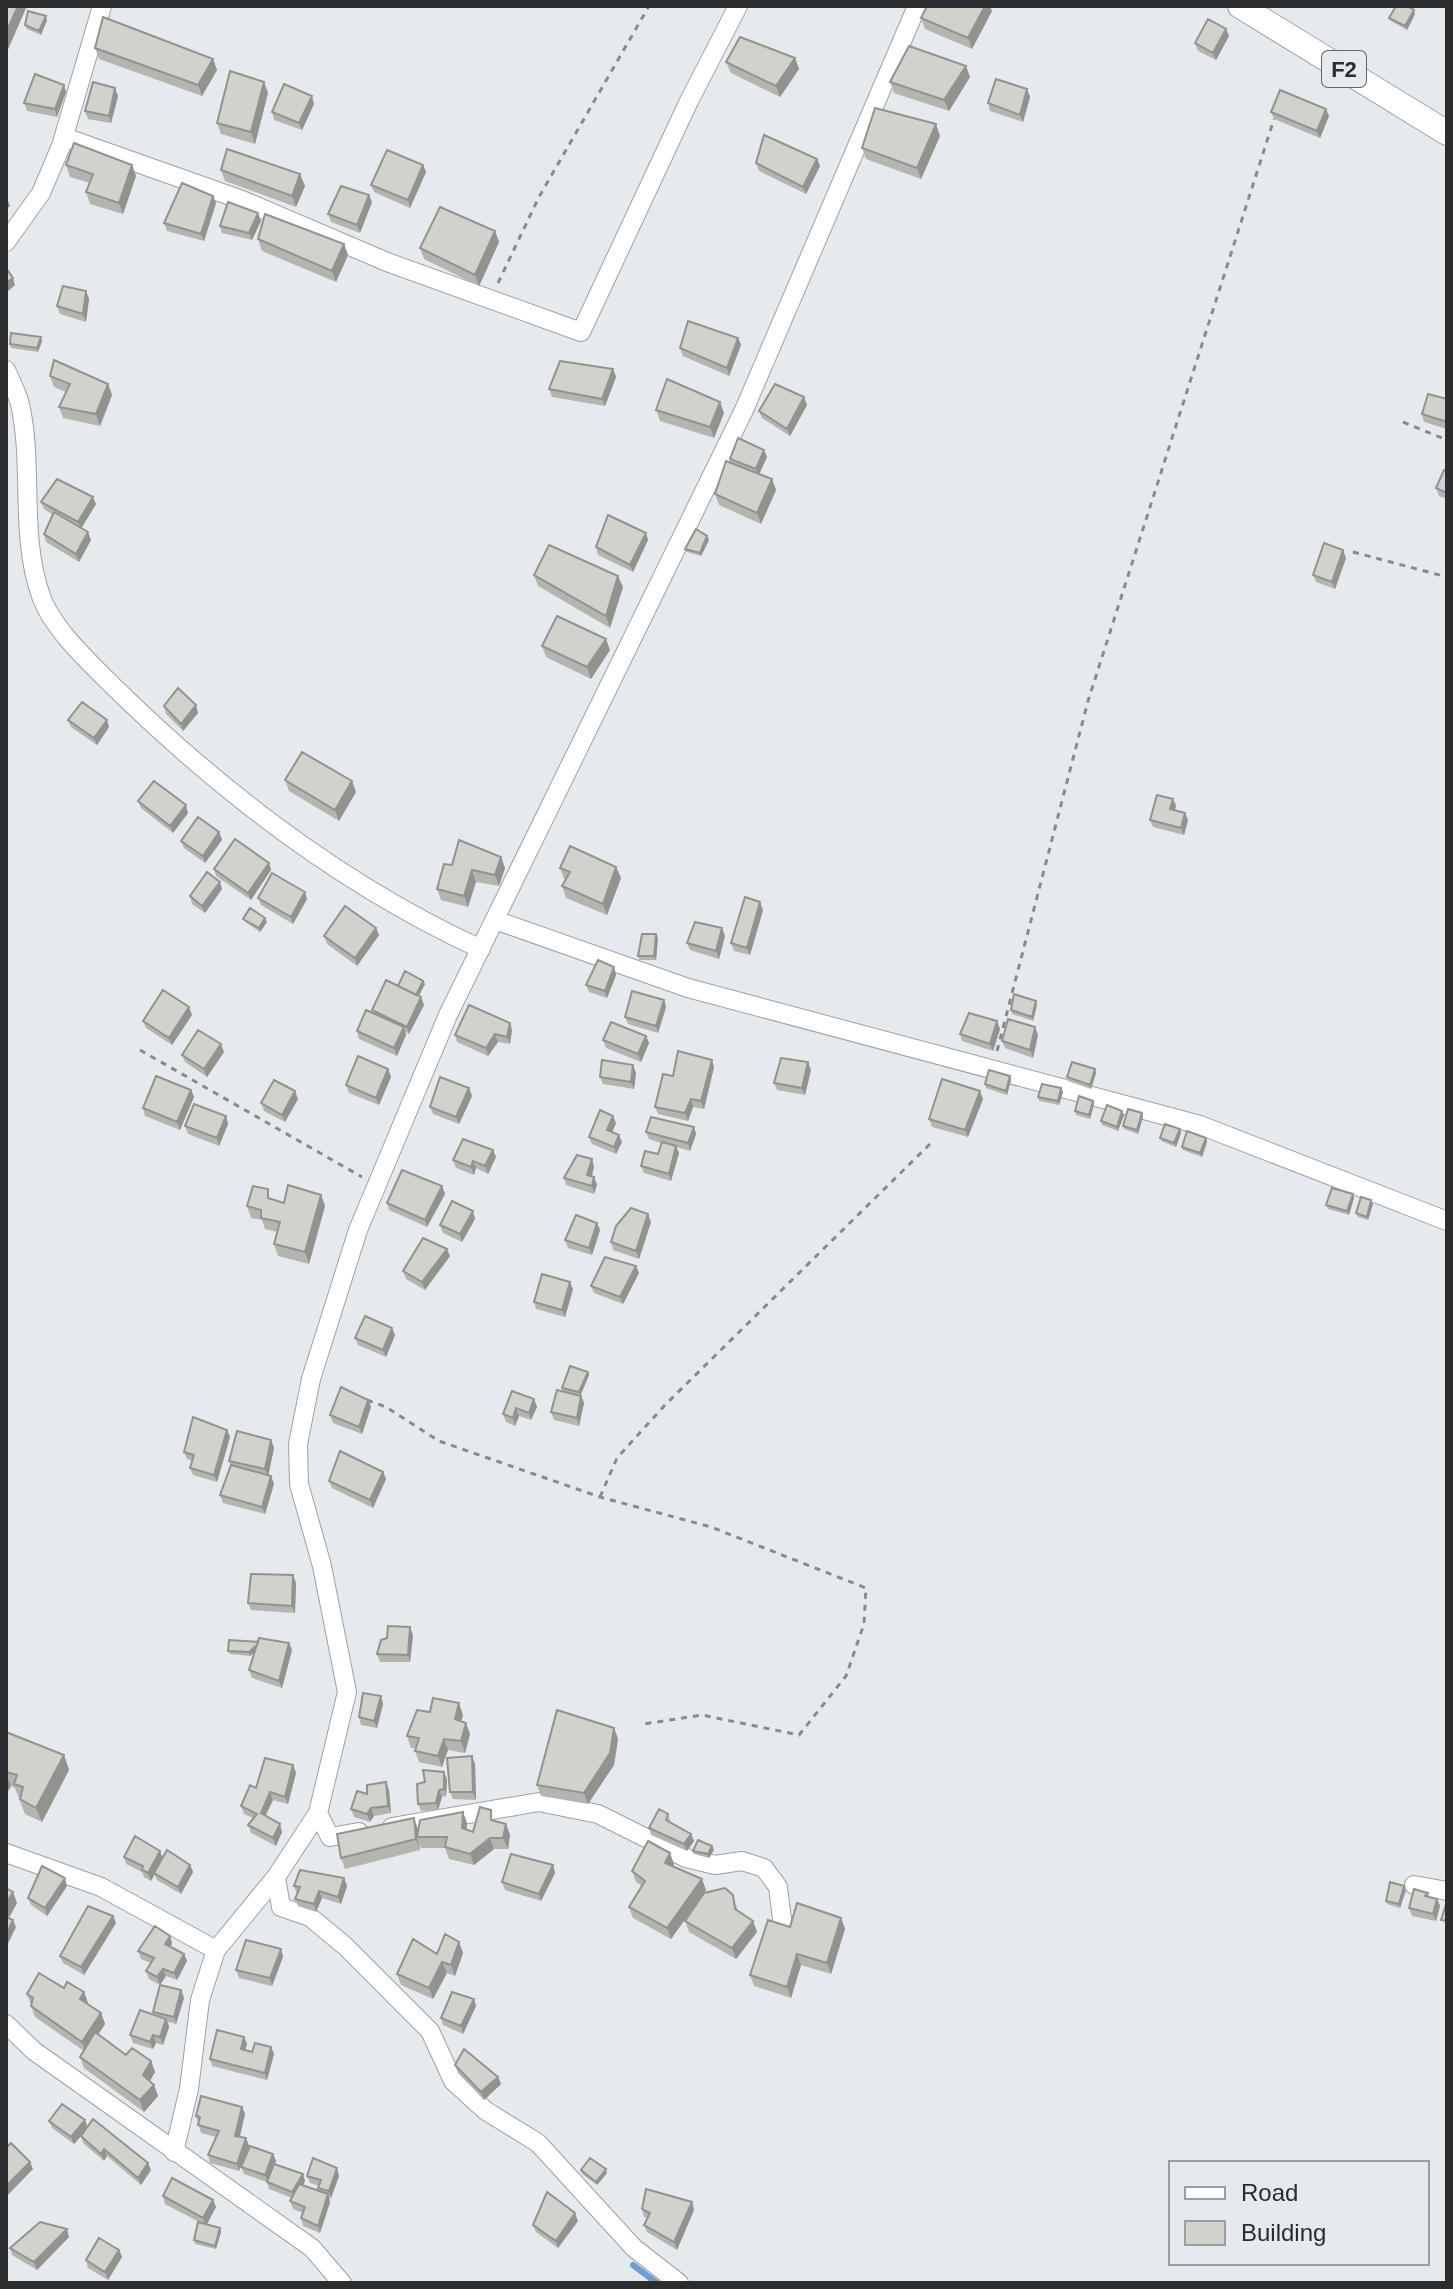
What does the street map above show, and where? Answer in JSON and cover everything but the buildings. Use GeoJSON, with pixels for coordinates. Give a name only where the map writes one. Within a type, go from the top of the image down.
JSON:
{"type":"FeatureCollection","features":[{"type":"Feature","properties":{"kind":"main road","name":"F2"},"geometry":{"type":"LineString","coordinates":[[1240,6],[1447,133]]}},
{"type":"Feature","properties":{"kind":"main road","name":"F2"},"geometry":{"type":"LineString","coordinates":[[1267,6],[1447,117]]}},
{"type":"Feature","properties":{"kind":"street"},"geometry":{"type":"LineString","coordinates":[[6,242],[41,193],[64,137],[102,6]]}},
{"type":"Feature","properties":{"kind":"street"},"geometry":{"type":"LineString","coordinates":[[64,137],[254,205],[490,300],[581,332],[689,101],[738,6]]}},
{"type":"Feature","properties":{"kind":"street"},"geometry":{"type":"LineString","coordinates":[[174,2152],[189,2089],[200,2000],[216,1950],[276,1877],[318,1813],[347,1692],[322,1566],[299,1484],[298,1444],[311,1379],[358,1230],[448,1015],[744,410],[917,6]]}},
{"type":"Feature","properties":{"kind":"street"},"geometry":{"type":"LineString","coordinates":[[6,370],[20,403],[26,513],[35,574],[42,600],[78,651],[143,715],[233,793],[330,864],[428,924],[481,949]]}},
{"type":"Feature","properties":{"kind":"street"},"geometry":{"type":"LineString","coordinates":[[495,920],[688,988],[1200,1125],[1447,1221]]}},
{"type":"Feature","properties":{"kind":"street"},"geometry":{"type":"LineString","coordinates":[[318,1813],[330,1837],[539,1802],[598,1814],[686,1858],[715,1865],[742,1861],[764,1868],[778,1887],[783,1927]]}},
{"type":"Feature","properties":{"kind":"street"},"geometry":{"type":"LineString","coordinates":[[6,1853],[101,1887],[216,1950]]}},
{"type":"Feature","properties":{"kind":"street"},"geometry":{"type":"LineString","coordinates":[[276,1877],[281,1907],[310,1917],[412,2011],[430,2031],[453,2081],[486,2111],[538,2143],[634,2248],[679,2283]]}},
{"type":"Feature","properties":{"kind":"street"},"geometry":{"type":"LineString","coordinates":[[1414,1885],[1447,1891]]}},
{"type":"Feature","properties":{"kind":"street"},"geometry":{"type":"LineString","coordinates":[[6,2024],[34,2051],[312,2248],[342,2283]]}},
{"type":"Feature","properties":{"kind":"path"},"geometry":{"type":"LineString","coordinates":[[490,300],[539,197],[649,6]]}},
{"type":"Feature","properties":{"kind":"path"},"geometry":{"type":"LineString","coordinates":[[992,1068],[1088,701],[1274,119]]}},
{"type":"Feature","properties":{"kind":"path"},"geometry":{"type":"LineString","coordinates":[[1403,422],[1447,440]]}},
{"type":"Feature","properties":{"kind":"path"},"geometry":{"type":"LineString","coordinates":[[1353,552],[1447,577]]}},
{"type":"Feature","properties":{"kind":"path"},"geometry":{"type":"LineString","coordinates":[[140,1050],[377,1186]]}},
{"type":"Feature","properties":{"kind":"path"},"geometry":{"type":"LineString","coordinates":[[600,1497],[617,1458],[665,1405],[931,1143]]}},
{"type":"Feature","properties":{"kind":"path"},"geometry":{"type":"LineString","coordinates":[[356,1396],[386,1407],[439,1441],[600,1497],[711,1527],[866,1588],[864,1624],[846,1676],[799,1735],[702,1715],[644,1724]]}},
{"type":"Feature","properties":{"kind":"waterway"},"geometry":{"type":"LineString","coordinates":[[633,2265],[657,2283]]}}]}
